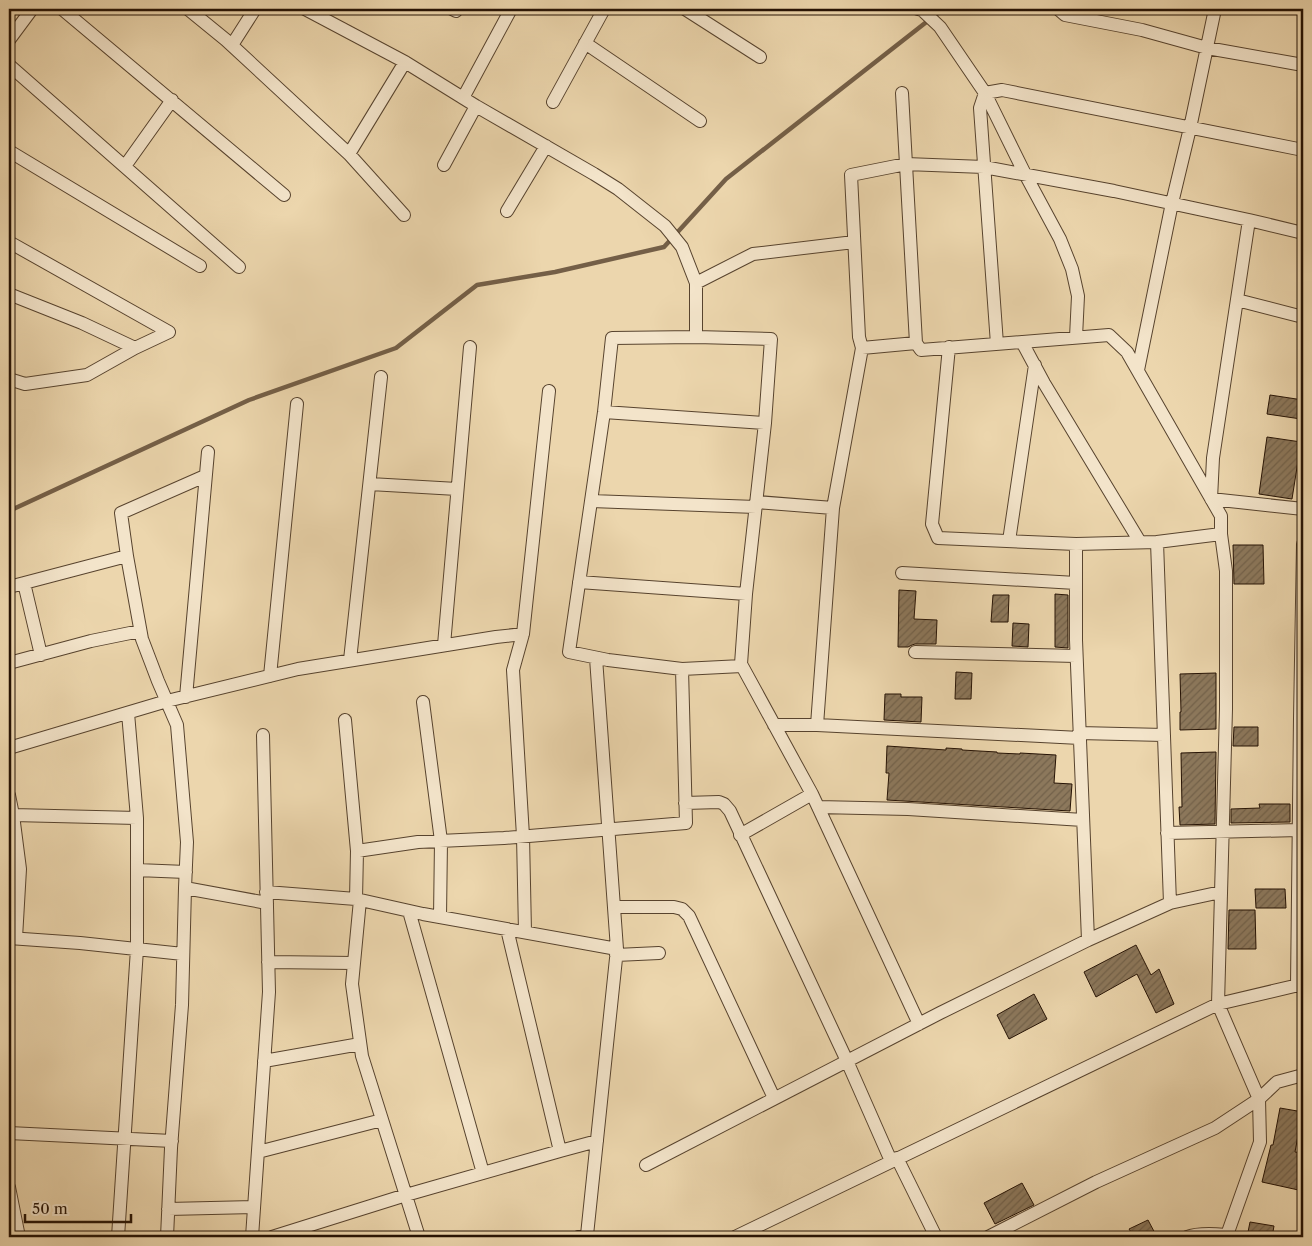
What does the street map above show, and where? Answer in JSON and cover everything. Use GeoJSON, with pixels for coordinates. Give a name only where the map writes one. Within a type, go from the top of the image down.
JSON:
{"type":"FeatureCollection","features":[{"type":"Feature","properties":{"kind":"street"},"geometry":{"type":"LineString","coordinates":[[9,40],[32,9]]}},
{"type":"Feature","properties":{"kind":"street"},"geometry":{"type":"LineString","coordinates":[[62,9],[284,195]]}},
{"type":"Feature","properties":{"kind":"street"},"geometry":{"type":"LineString","coordinates":[[188,9],[232,45],[349,154],[404,216]]}},
{"type":"Feature","properties":{"kind":"street"},"geometry":{"type":"LineString","coordinates":[[232,45],[255,9]]}},
{"type":"Feature","properties":{"kind":"street"},"geometry":{"type":"LineString","coordinates":[[305,9],[405,62],[476,106],[594,174],[618,189],[665,226],[682,247],[696,283],[696,337]]}},
{"type":"Feature","properties":{"kind":"street"},"geometry":{"type":"LineString","coordinates":[[463,98],[511,9]]}},
{"type":"Feature","properties":{"kind":"street"},"geometry":{"type":"LineString","coordinates":[[553,102],[604,9]]}},
{"type":"Feature","properties":{"kind":"street"},"geometry":{"type":"LineString","coordinates":[[685,9],[760,57]]}},
{"type":"Feature","properties":{"kind":"street"},"geometry":{"type":"LineString","coordinates":[[920,9],[940,27],[985,93],[1025,174],[1060,238],[1072,269],[1078,296],[1076,337]]}},
{"type":"Feature","properties":{"kind":"street"},"geometry":{"type":"LineString","coordinates":[[1058,9],[1065,15],[1142,30],[1207,48],[1303,65]]}},
{"type":"Feature","properties":{"kind":"street"},"geometry":{"type":"LineString","coordinates":[[1138,370],[1172,203],[1215,9]]}},
{"type":"Feature","properties":{"kind":"street"},"geometry":{"type":"LineString","coordinates":[[585,42],[700,122]]}},
{"type":"Feature","properties":{"kind":"street"},"geometry":{"type":"LineString","coordinates":[[349,154],[405,62]]}},
{"type":"Feature","properties":{"kind":"street"},"geometry":{"type":"LineString","coordinates":[[9,65],[239,267]]}},
{"type":"Feature","properties":{"kind":"street"},"geometry":{"type":"LineString","coordinates":[[985,93],[1002,90],[1303,150]]}},
{"type":"Feature","properties":{"kind":"street"},"geometry":{"type":"LineString","coordinates":[[902,93],[916,343],[921,350],[1109,335],[1128,352],[1221,516],[1221,534],[1226,571],[1226,709],[1218,1004],[1260,1100],[1260,1142],[1229,1236],[1193,1234],[1187,1237]]}},
{"type":"Feature","properties":{"kind":"street"},"geometry":{"type":"LineString","coordinates":[[985,93],[980,108],[997,344]]}},
{"type":"Feature","properties":{"kind":"street"},"geometry":{"type":"LineString","coordinates":[[125,166],[172,100]]}},
{"type":"Feature","properties":{"kind":"street"},"geometry":{"type":"LineString","coordinates":[[444,164],[476,106]]}},
{"type":"Feature","properties":{"kind":"street"},"geometry":{"type":"LineString","coordinates":[[507,211],[546,146]]}},
{"type":"Feature","properties":{"kind":"street"},"geometry":{"type":"LineString","coordinates":[[9,151],[200,266]]}},
{"type":"Feature","properties":{"kind":"street"},"geometry":{"type":"LineString","coordinates":[[817,725],[833,508],[862,348],[859,336],[851,175],[906,164],[984,167],[1172,203],[1303,233]]}},
{"type":"Feature","properties":{"kind":"street"},"geometry":{"type":"LineString","coordinates":[[1211,499],[1212,458],[1250,220]]}},
{"type":"Feature","properties":{"kind":"street"},"geometry":{"type":"LineString","coordinates":[[9,242],[169,332],[87,375],[25,384],[9,391]]}},
{"type":"Feature","properties":{"kind":"street"},"geometry":{"type":"LineString","coordinates":[[696,283],[753,254],[854,242]]}},
{"type":"Feature","properties":{"kind":"street"},"geometry":{"type":"LineString","coordinates":[[9,294],[82,323],[136,348]]}},
{"type":"Feature","properties":{"kind":"street"},"geometry":{"type":"LineString","coordinates":[[1237,300],[1303,317]]}},
{"type":"Feature","properties":{"kind":"street"},"geometry":{"type":"LineString","coordinates":[[742,666],[682,669],[608,660],[569,652],[604,412],[612,338],[696,337],[771,339],[765,423],[746,594],[741,664],[818,806],[919,1024]]}},
{"type":"Feature","properties":{"kind":"street"},"geometry":{"type":"LineString","coordinates":[[1022,342],[1044,383],[1140,542]]}},
{"type":"Feature","properties":{"kind":"street"},"geometry":{"type":"LineString","coordinates":[[862,348],[916,343]]}},
{"type":"Feature","properties":{"kind":"street"},"geometry":{"type":"LineString","coordinates":[[444,645],[470,347]]}},
{"type":"Feature","properties":{"kind":"street"},"geometry":{"type":"LineString","coordinates":[[949,348],[932,524],[938,538],[1076,544],[1157,542],[1221,534]]}},
{"type":"Feature","properties":{"kind":"street"},"geometry":{"type":"LineString","coordinates":[[1009,541],[1034,365]]}},
{"type":"Feature","properties":{"kind":"street"},"geometry":{"type":"LineString","coordinates":[[350,660],[381,377]]}},
{"type":"Feature","properties":{"kind":"street"},"geometry":{"type":"LineString","coordinates":[[9,378],[25,384]]}},
{"type":"Feature","properties":{"kind":"street"},"geometry":{"type":"LineString","coordinates":[[525,932],[523,836],[513,670],[523,634],[549,391]]}},
{"type":"Feature","properties":{"kind":"street"},"geometry":{"type":"LineString","coordinates":[[270,676],[297,404]]}},
{"type":"Feature","properties":{"kind":"street"},"geometry":{"type":"LineString","coordinates":[[604,412],[765,423]]}},
{"type":"Feature","properties":{"kind":"street"},"geometry":{"type":"LineString","coordinates":[[186,696],[208,452]]}},
{"type":"Feature","properties":{"kind":"street"},"geometry":{"type":"LineString","coordinates":[[167,1237],[182,1005],[187,842],[177,725],[142,639],[121,513],[206,476]]}},
{"type":"Feature","properties":{"kind":"street"},"geometry":{"type":"LineString","coordinates":[[370,484],[457,489]]}},
{"type":"Feature","properties":{"kind":"street"},"geometry":{"type":"LineString","coordinates":[[1211,499],[1303,510]]}},
{"type":"Feature","properties":{"kind":"street"},"geometry":{"type":"LineString","coordinates":[[591,501],[833,508]]}},
{"type":"Feature","properties":{"kind":"street"},"geometry":{"type":"LineString","coordinates":[[1157,542],[1170,903]]}},
{"type":"Feature","properties":{"kind":"street"},"geometry":{"type":"LineString","coordinates":[[1076,544],[1076,656],[1088,940]]}},
{"type":"Feature","properties":{"kind":"street"},"geometry":{"type":"LineString","coordinates":[[734,1237],[1218,1004],[1300,985],[1298,830],[1303,544]]}},
{"type":"Feature","properties":{"kind":"street"},"geometry":{"type":"LineString","coordinates":[[9,587],[127,556]]}},
{"type":"Feature","properties":{"kind":"street"},"geometry":{"type":"LineString","coordinates":[[902,573],[1076,583]]}},
{"type":"Feature","properties":{"kind":"street"},"geometry":{"type":"LineString","coordinates":[[24,582],[41,655]]}},
{"type":"Feature","properties":{"kind":"street"},"geometry":{"type":"LineString","coordinates":[[579,582],[746,594]]}},
{"type":"Feature","properties":{"kind":"street"},"geometry":{"type":"LineString","coordinates":[[9,664],[91,641],[140,631]]}},
{"type":"Feature","properties":{"kind":"street"},"geometry":{"type":"LineString","coordinates":[[9,748],[167,701],[298,669],[523,634]]}},
{"type":"Feature","properties":{"kind":"street"},"geometry":{"type":"LineString","coordinates":[[915,652],[1076,656]]}},
{"type":"Feature","properties":{"kind":"street"},"geometry":{"type":"LineString","coordinates":[[578,1237],[587,1235],[617,952],[596,658]]}},
{"type":"Feature","properties":{"kind":"street"},"geometry":{"type":"LineString","coordinates":[[356,851],[418,842],[686,823],[682,669]]}},
{"type":"Feature","properties":{"kind":"street"},"geometry":{"type":"LineString","coordinates":[[423,702],[441,841],[440,917]]}},
{"type":"Feature","properties":{"kind":"street"},"geometry":{"type":"LineString","coordinates":[[118,1237],[137,949],[137,818],[128,713]]}},
{"type":"Feature","properties":{"kind":"street"},"geometry":{"type":"LineString","coordinates":[[345,720],[358,899],[352,984],[360,1044],[362,1056],[419,1237]]}},
{"type":"Feature","properties":{"kind":"street"},"geometry":{"type":"LineString","coordinates":[[774,725],[1080,735],[1164,735]]}},
{"type":"Feature","properties":{"kind":"street"},"geometry":{"type":"LineString","coordinates":[[252,1237],[269,992],[263,735]]}},
{"type":"Feature","properties":{"kind":"street"},"geometry":{"type":"LineString","coordinates":[[740,835],[812,794]]}},
{"type":"Feature","properties":{"kind":"street"},"geometry":{"type":"LineString","coordinates":[[9,795],[13,815],[14,856],[20,869],[13,938],[183,954]]}},
{"type":"Feature","properties":{"kind":"street"},"geometry":{"type":"LineString","coordinates":[[685,803],[715,802],[724,804],[730,811],[846,1061],[894,1160],[936,1237]]}},
{"type":"Feature","properties":{"kind":"street"},"geometry":{"type":"LineString","coordinates":[[818,806],[1083,820]]}},
{"type":"Feature","properties":{"kind":"street"},"geometry":{"type":"LineString","coordinates":[[13,815],[137,818]]}},
{"type":"Feature","properties":{"kind":"street"},"geometry":{"type":"LineString","coordinates":[[1167,833],[1298,830]]}},
{"type":"Feature","properties":{"kind":"street"},"geometry":{"type":"LineString","coordinates":[[137,870],[186,872]]}},
{"type":"Feature","properties":{"kind":"street"},"geometry":{"type":"LineString","coordinates":[[185,888],[267,898],[358,899],[617,952],[659,953]]}},
{"type":"Feature","properties":{"kind":"street"},"geometry":{"type":"LineString","coordinates":[[646,1165],[846,1061],[1088,940],[1170,903],[1221,892]]}},
{"type":"Feature","properties":{"kind":"street"},"geometry":{"type":"LineString","coordinates":[[614,907],[674,906],[682,909],[689,916],[774,1098]]}},
{"type":"Feature","properties":{"kind":"street"},"geometry":{"type":"LineString","coordinates":[[410,911],[483,1173]]}},
{"type":"Feature","properties":{"kind":"street"},"geometry":{"type":"LineString","coordinates":[[507,929],[560,1151]]}},
{"type":"Feature","properties":{"kind":"street"},"geometry":{"type":"LineString","coordinates":[[268,962],[354,963]]}},
{"type":"Feature","properties":{"kind":"street"},"geometry":{"type":"LineString","coordinates":[[264,1061],[360,1044]]}},
{"type":"Feature","properties":{"kind":"street"},"geometry":{"type":"LineString","coordinates":[[988,1237],[1096,1182],[1215,1128],[1260,1100],[1277,1082],[1303,1075]]}},
{"type":"Feature","properties":{"kind":"street"},"geometry":{"type":"LineString","coordinates":[[258,1152],[382,1120]]}},
{"type":"Feature","properties":{"kind":"street"},"geometry":{"type":"LineString","coordinates":[[9,1133],[172,1141]]}},
{"type":"Feature","properties":{"kind":"street"},"geometry":{"type":"LineString","coordinates":[[272,1237],[406,1195],[597,1141]]}},
{"type":"Feature","properties":{"kind":"street"},"geometry":{"type":"LineString","coordinates":[[9,1188],[19,1237]]}},
{"type":"Feature","properties":{"kind":"street"},"geometry":{"type":"LineString","coordinates":[[168,1209],[254,1207]]}},
{"type":"Feature","properties":{"kind":"building"},"geometry":{"type":"Polygon","coordinates":[[[1270,395],[1303,400],[1301,419],[1267,414],[1270,395]]]}},
{"type":"Feature","properties":{"kind":"building"},"geometry":{"type":"Polygon","coordinates":[[[1267,437],[1301,442],[1292,499],[1259,494],[1267,437]]]}},
{"type":"Feature","properties":{"kind":"building"},"geometry":{"type":"Polygon","coordinates":[[[1233,545],[1263,545],[1264,584],[1234,584],[1233,545]]]}},
{"type":"Feature","properties":{"kind":"building"},"geometry":{"type":"Polygon","coordinates":[[[899,590],[916,591],[914,619],[937,620],[936,644],[915,644],[908,647],[898,647],[899,590]]]}},
{"type":"Feature","properties":{"kind":"building"},"geometry":{"type":"Polygon","coordinates":[[[1055,594],[1068,595],[1068,648],[1055,647],[1055,594]]]}},
{"type":"Feature","properties":{"kind":"building"},"geometry":{"type":"Polygon","coordinates":[[[993,595],[1009,595],[1008,622],[991,622],[993,595]]]}},
{"type":"Feature","properties":{"kind":"building"},"geometry":{"type":"Polygon","coordinates":[[[1013,623],[1029,624],[1028,647],[1012,646],[1013,623]]]}},
{"type":"Feature","properties":{"kind":"building"},"geometry":{"type":"Polygon","coordinates":[[[956,672],[972,673],[971,699],[955,699],[956,672]]]}},
{"type":"Feature","properties":{"kind":"building"},"geometry":{"type":"Polygon","coordinates":[[[1216,673],[1216,729],[1180,730],[1180,674],[1216,673]]]}},
{"type":"Feature","properties":{"kind":"building"},"geometry":{"type":"Polygon","coordinates":[[[885,694],[901,694],[901,697],[922,697],[921,722],[884,720],[885,694]]]}},
{"type":"Feature","properties":{"kind":"building"},"geometry":{"type":"Polygon","coordinates":[[[1234,727],[1258,727],[1258,746],[1233,746],[1234,727]]]}},
{"type":"Feature","properties":{"kind":"building"},"geometry":{"type":"Polygon","coordinates":[[[887,746],[1056,755],[1054,783],[1072,784],[1070,811],[887,800],[889,773],[886,773],[887,746]]]}},
{"type":"Feature","properties":{"kind":"building"},"geometry":{"type":"Polygon","coordinates":[[[1216,752],[1215,824],[1180,825],[1179,807],[1182,807],[1181,753],[1216,752]]]}},
{"type":"Feature","properties":{"kind":"building"},"geometry":{"type":"Polygon","coordinates":[[[1259,804],[1290,804],[1290,822],[1231,823],[1231,809],[1260,808],[1259,804]]]}},
{"type":"Feature","properties":{"kind":"building"},"geometry":{"type":"Polygon","coordinates":[[[1255,889],[1285,889],[1286,908],[1256,908],[1255,889]]]}},
{"type":"Feature","properties":{"kind":"building"},"geometry":{"type":"Polygon","coordinates":[[[1229,910],[1255,910],[1256,949],[1228,949],[1229,910]]]}},
{"type":"Feature","properties":{"kind":"building"},"geometry":{"type":"Polygon","coordinates":[[[1136,945],[1151,975],[1159,969],[1174,1004],[1156,1013],[1137,974],[1096,997],[1084,972],[1136,945]]]}},
{"type":"Feature","properties":{"kind":"building"},"geometry":{"type":"Polygon","coordinates":[[[1034,994],[1047,1019],[1009,1039],[997,1015],[1034,994]]]}},
{"type":"Feature","properties":{"kind":"building"},"geometry":{"type":"Polygon","coordinates":[[[1280,1108],[1303,1112],[1301,1130],[1299,1130],[1295,1152],[1303,1153],[1303,1191],[1262,1182],[1271,1145],[1273,1145],[1280,1108]]]}},
{"type":"Feature","properties":{"kind":"building"},"geometry":{"type":"Polygon","coordinates":[[[1022,1183],[1034,1205],[995,1224],[984,1203],[1022,1183]]]}},
{"type":"Feature","properties":{"kind":"building"},"geometry":{"type":"Polygon","coordinates":[[[1148,1220],[1157,1237],[1134,1237],[1129,1229],[1148,1220]]]}},
{"type":"Feature","properties":{"kind":"building"},"geometry":{"type":"Polygon","coordinates":[[[1250,1222],[1274,1226],[1272,1237],[1247,1237],[1250,1222]]]}},
{"type":"Feature","properties":{"kind":"waterway"},"geometry":{"type":"LineString","coordinates":[[9,511],[249,400],[396,348],[477,285],[555,272],[664,247],[726,179],[943,9]]}}]}
